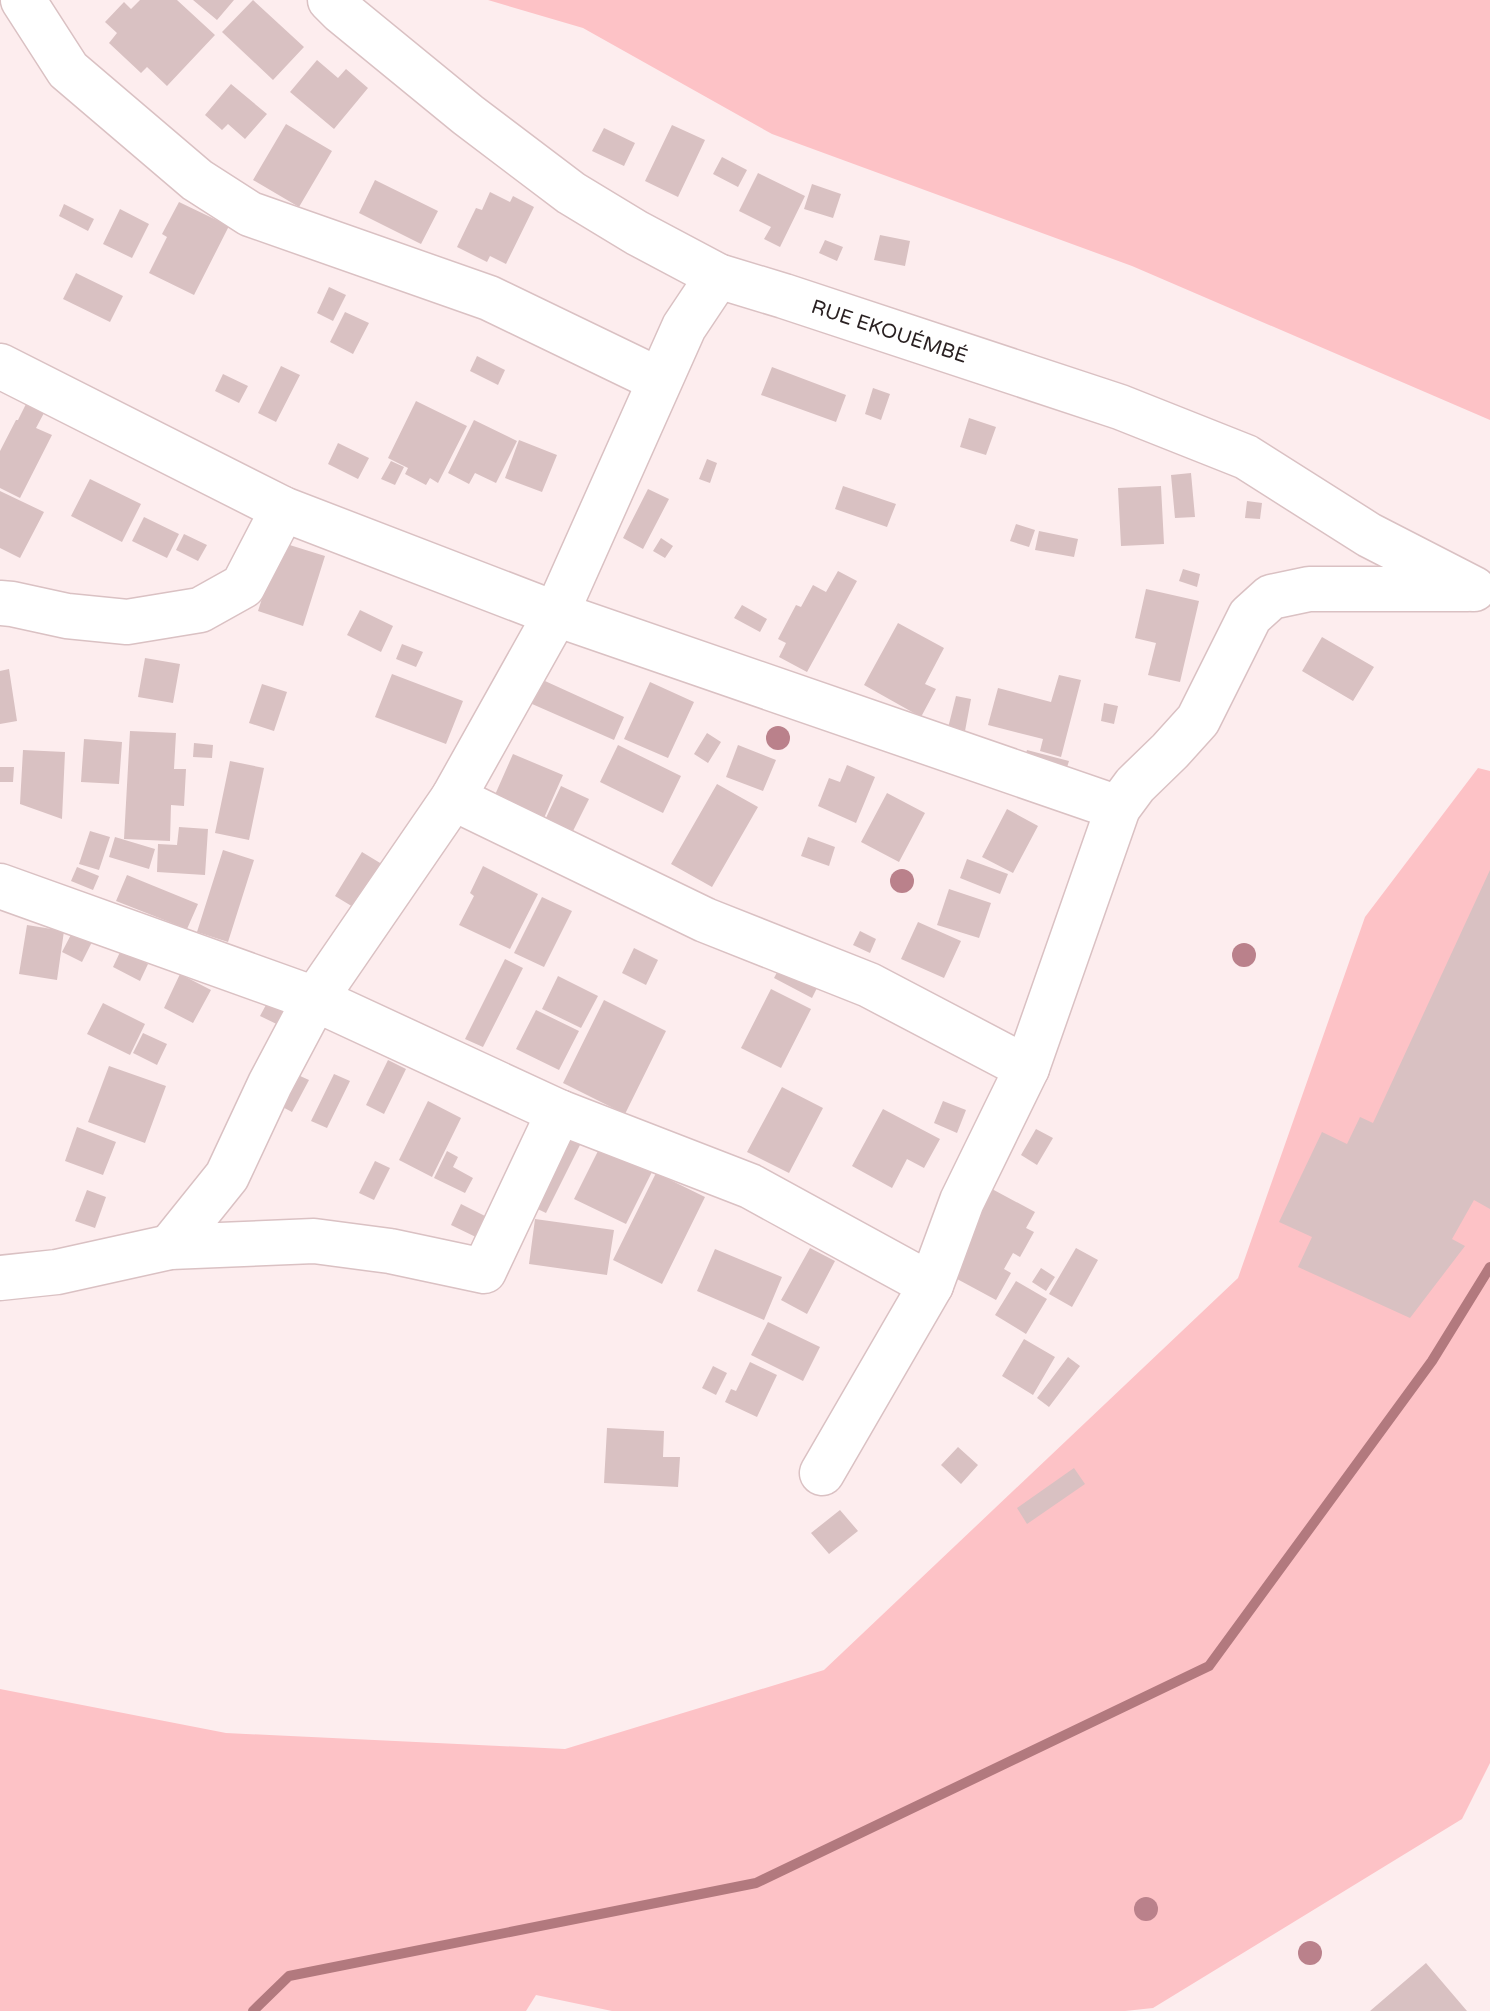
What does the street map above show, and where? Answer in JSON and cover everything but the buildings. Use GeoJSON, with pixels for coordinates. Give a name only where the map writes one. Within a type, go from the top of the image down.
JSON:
{"type":"FeatureCollection","features":[{"type":"Feature","properties":{"kind":"street"},"geometry":{"type":"LineString","coordinates":[[23,0],[68,70],[197,180],[250,214],[489,298],[659,380]]}},
{"type":"Feature","properties":{"kind":"street","name":"RUE EKOUÉMBÉ"},"geometry":{"type":"LineString","coordinates":[[330,0],[468,115],[571,193],[718,276],[1106,402],[1246,457],[1369,535],[1482,589]]}},
{"type":"Feature","properties":{"kind":"street"},"geometry":{"type":"LineString","coordinates":[[170,1247],[227,1176],[270,1084],[315,999],[453,798],[556,614],[684,327],[718,276]]}},
{"type":"Feature","properties":{"kind":"street"},"geometry":{"type":"LineString","coordinates":[[0,366],[283,509],[556,614],[1118,808]]}},
{"type":"Feature","properties":{"kind":"street"},"geometry":{"type":"LineString","coordinates":[[0,603],[67,616],[127,622],[200,610],[243,586],[283,509]]}},
{"type":"Feature","properties":{"kind":"street"},"geometry":{"type":"LineString","coordinates":[[822,1473],[931,1285],[962,1201],[1027,1068],[1118,808],[1135,785],[1198,720],[1250,616],[1271,597],[1309,589],[1482,589]]}},
{"type":"Feature","properties":{"kind":"street"},"geometry":{"type":"LineString","coordinates":[[453,798],[705,920],[869,985],[1027,1068]]}},
{"type":"Feature","properties":{"kind":"street"},"geometry":{"type":"LineString","coordinates":[[0,886],[315,999],[559,1112],[750,1186],[931,1285]]}},
{"type":"Feature","properties":{"kind":"street"},"geometry":{"type":"LineString","coordinates":[[0,1278],[57,1272],[170,1247],[314,1241],[390,1251],[484,1271],[559,1112]]}},
{"type":"Feature","properties":{"kind":"shaded area"},"geometry":{"type":"Polygon","coordinates":[[[488,0],[1490,0],[1490,420],[1132,266],[772,134],[583,28],[488,0]]]}},
{"type":"Feature","properties":{"kind":"shaded area"},"geometry":{"type":"Polygon","coordinates":[[[1478,768],[1490,771],[1490,1763],[1462,1819],[1153,2008],[1125,2011],[612,2011],[536,1995],[526,2011],[0,2011],[0,1689],[226,1733],[565,1749],[824,1670],[1238,1278],[1365,917],[1478,768]]]}},
{"type":"Feature","properties":{"kind":"waterway"},"geometry":{"type":"LineString","coordinates":[[253,2011],[289,1976],[756,1883],[1209,1666],[1432,1361],[1490,1267]]}}]}
